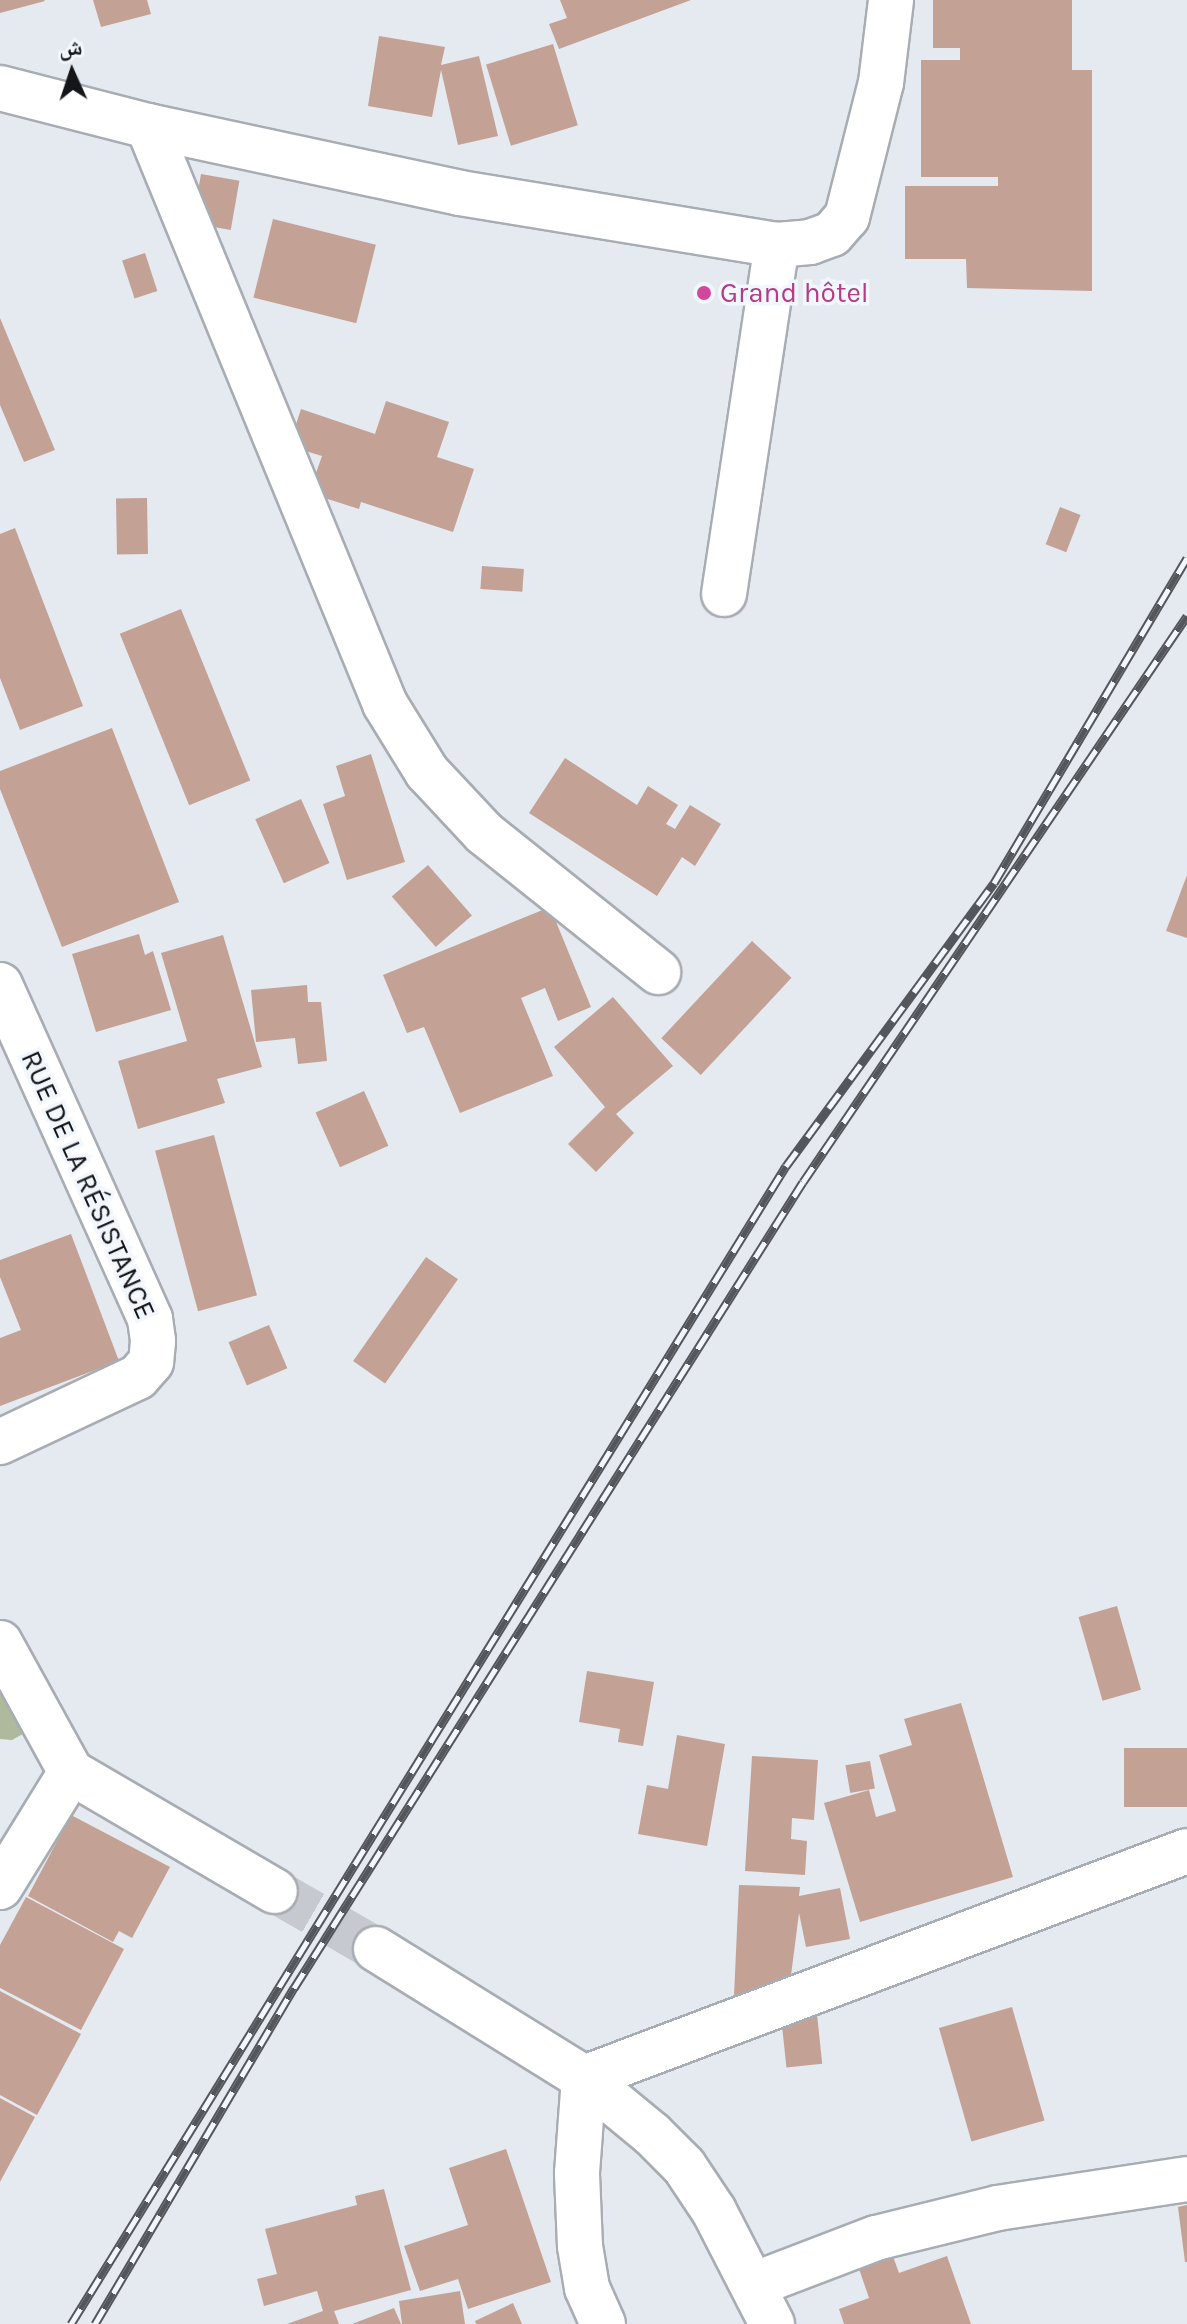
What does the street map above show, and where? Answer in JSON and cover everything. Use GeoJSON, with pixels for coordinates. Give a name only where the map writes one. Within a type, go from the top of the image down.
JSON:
{"type":"FeatureCollection","features":[{"type":"Feature","properties":{"kind":"street"},"geometry":{"type":"LineString","coordinates":[[0,88],[148,126],[460,193],[777,245],[832,234],[847,217],[881,83],[891,0]]}},
{"type":"Feature","properties":{"kind":"street"},"geometry":{"type":"LineString","coordinates":[[148,126],[385,704],[427,772],[484,833],[658,972]]}},
{"type":"Feature","properties":{"kind":"street"},"geometry":{"type":"LineString","coordinates":[[724,594],[777,245]]}},
{"type":"Feature","properties":{"kind":"street","name":"RUE DE LA RÉSISTANCE"},"geometry":{"type":"LineString","coordinates":[[0,985],[150,1319],[153,1341],[151,1362],[138,1377],[0,1442]]}},
{"type":"Feature","properties":{"kind":"street"},"geometry":{"type":"LineString","coordinates":[[0,1643],[71,1772],[275,1891]]}},
{"type":"Feature","properties":{"kind":"street"},"geometry":{"type":"LineString","coordinates":[[0,1887],[71,1772]]}},
{"type":"Feature","properties":{"kind":"street"},"geometry":{"type":"LineString","coordinates":[[584,2078],[1187,1851]]}},
{"type":"Feature","properties":{"kind":"street"},"geometry":{"type":"LineString","coordinates":[[376,1949],[584,2078],[684,2166],[772,2324]]}},
{"type":"Feature","properties":{"kind":"street"},"geometry":{"type":"LineString","coordinates":[[584,2078],[577,2173],[580,2246],[587,2288],[603,2324]]}},
{"type":"Feature","properties":{"kind":"street"},"geometry":{"type":"LineString","coordinates":[[753,2285],[876,2238],[998,2208],[1187,2179]]}},
{"type":"Feature","properties":{"kind":"green space"},"geometry":{"type":"Polygon","coordinates":[[[0,1675],[30,1730],[12,1740],[0,1739],[0,1675]]]}},
{"type":"Feature","properties":{"kind":"building"},"geometry":{"type":"Polygon","coordinates":[[[0,0],[44,0],[45,1],[0,13],[0,0]]]}},
{"type":"Feature","properties":{"kind":"building"},"geometry":{"type":"Polygon","coordinates":[[[93,0],[147,0],[151,14],[101,27],[93,0]]]}},
{"type":"Feature","properties":{"kind":"building"},"geometry":{"type":"Polygon","coordinates":[[[560,0],[691,0],[559,49],[549,24],[567,18],[560,0]]]}},
{"type":"Feature","properties":{"kind":"building"},"geometry":{"type":"Polygon","coordinates":[[[933,0],[1072,0],[1072,70],[1092,70],[1092,291],[967,288],[966,259],[905,259],[905,186],[998,186],[998,177],[921,177],[921,60],[960,60],[960,48],[933,48],[933,0]]]}},
{"type":"Feature","properties":{"kind":"building"},"geometry":{"type":"Polygon","coordinates":[[[379,36],[445,47],[441,65],[479,56],[498,136],[458,145],[441,70],[432,117],[368,106],[379,36]]]}},
{"type":"Feature","properties":{"kind":"building"},"geometry":{"type":"Polygon","coordinates":[[[553,44],[578,125],[511,146],[486,64],[553,44]]]}},
{"type":"Feature","properties":{"kind":"building"},"geometry":{"type":"Polygon","coordinates":[[[201,174],[239,181],[231,230],[192,223],[201,174]]]}},
{"type":"Feature","properties":{"kind":"building"},"geometry":{"type":"Polygon","coordinates":[[[273,219],[376,245],[356,323],[253,298],[273,219]]]}},
{"type":"Feature","properties":{"kind":"building"},"geometry":{"type":"Polygon","coordinates":[[[145,253],[157,291],[135,298],[122,260],[145,253]]]}},
{"type":"Feature","properties":{"kind":"building"},"geometry":{"type":"Polygon","coordinates":[[[0,318],[55,450],[24,462],[0,405],[0,318]]]}},
{"type":"Feature","properties":{"kind":"building"},"geometry":{"type":"Polygon","coordinates":[[[386,401],[449,422],[437,457],[474,469],[453,532],[361,502],[359,509],[309,493],[322,456],[289,446],[301,409],[375,434],[386,401]]]}},
{"type":"Feature","properties":{"kind":"building"},"geometry":{"type":"Polygon","coordinates":[[[147,498],[148,554],[117,555],[116,499],[147,498]]]}},
{"type":"Feature","properties":{"kind":"building"},"geometry":{"type":"Polygon","coordinates":[[[1060,507],[1081,515],[1066,552],[1046,544],[1060,507]]]}},
{"type":"Feature","properties":{"kind":"building"},"geometry":{"type":"Polygon","coordinates":[[[15,528],[83,706],[20,730],[0,678],[0,534],[15,528]]]}},
{"type":"Feature","properties":{"kind":"building"},"geometry":{"type":"Polygon","coordinates":[[[482,566],[524,569],[522,592],[480,589],[482,566]]]}},
{"type":"Feature","properties":{"kind":"building"},"geometry":{"type":"Polygon","coordinates":[[[181,609],[250,781],[189,805],[120,634],[181,609]]]}},
{"type":"Feature","properties":{"kind":"building"},"geometry":{"type":"Polygon","coordinates":[[[112,728],[179,902],[62,947],[0,789],[0,771],[112,728]]]}},
{"type":"Feature","properties":{"kind":"building"},"geometry":{"type":"Polygon","coordinates":[[[371,754],[405,862],[347,880],[323,804],[345,796],[336,766],[371,754]]]}},
{"type":"Feature","properties":{"kind":"building"},"geometry":{"type":"Polygon","coordinates":[[[565,758],[637,805],[648,786],[678,805],[666,824],[675,829],[690,805],[721,824],[695,866],[682,857],[657,896],[529,813],[565,758]]]}},
{"type":"Feature","properties":{"kind":"building"},"geometry":{"type":"Polygon","coordinates":[[[301,799],[329,863],[284,883],[255,819],[301,799]]]}},
{"type":"Feature","properties":{"kind":"building"},"geometry":{"type":"Polygon","coordinates":[[[428,865],[472,916],[436,947],[392,896],[428,865]]]}},
{"type":"Feature","properties":{"kind":"building"},"geometry":{"type":"Polygon","coordinates":[[[1187,875],[1187,938],[1166,931],[1187,875]]]}},
{"type":"Feature","properties":{"kind":"building"},"geometry":{"type":"Polygon","coordinates":[[[550,907],[591,1007],[558,1021],[545,988],[521,998],[553,1076],[460,1113],[424,1027],[407,1033],[383,975],[550,907]]]}},
{"type":"Feature","properties":{"kind":"building"},"geometry":{"type":"Polygon","coordinates":[[[139,934],[145,955],[153,951],[171,1010],[96,1032],[72,954],[139,934]]]}},
{"type":"Feature","properties":{"kind":"building"},"geometry":{"type":"Polygon","coordinates":[[[223,935],[262,1067],[217,1079],[225,1103],[138,1129],[118,1061],[187,1041],[161,953],[223,935]]]}},
{"type":"Feature","properties":{"kind":"building"},"geometry":{"type":"Polygon","coordinates":[[[752,941],[791,978],[701,1075],[661,1038],[752,941]]]}},
{"type":"Feature","properties":{"kind":"building"},"geometry":{"type":"Polygon","coordinates":[[[307,985],[308,1002],[321,1002],[327,1061],[298,1064],[295,1038],[256,1042],[251,990],[307,985]]]}},
{"type":"Feature","properties":{"kind":"building"},"geometry":{"type":"Polygon","coordinates":[[[613,997],[673,1066],[616,1114],[634,1133],[596,1172],[568,1144],[605,1107],[554,1047],[613,997]]]}},
{"type":"Feature","properties":{"kind":"building"},"geometry":{"type":"Polygon","coordinates":[[[364,1091],[388,1146],[340,1167],[316,1113],[364,1091]]]}},
{"type":"Feature","properties":{"kind":"building"},"geometry":{"type":"Polygon","coordinates":[[[214,1135],[257,1295],[198,1311],[155,1151],[214,1135]]]}},
{"type":"Feature","properties":{"kind":"building"},"geometry":{"type":"Polygon","coordinates":[[[71,1234],[119,1361],[0,1406],[0,1338],[21,1330],[0,1277],[0,1260],[71,1234]]]}},
{"type":"Feature","properties":{"kind":"building"},"geometry":{"type":"Polygon","coordinates":[[[426,1257],[458,1279],[385,1383],[353,1361],[426,1257]]]}},
{"type":"Feature","properties":{"kind":"building"},"geometry":{"type":"Polygon","coordinates":[[[269,1325],[287,1368],[247,1385],[228,1342],[269,1325]]]}},
{"type":"Feature","properties":{"kind":"building"},"geometry":{"type":"Polygon","coordinates":[[[1117,1606],[1141,1690],[1103,1701],[1079,1617],[1117,1606]]]}},
{"type":"Feature","properties":{"kind":"building"},"geometry":{"type":"Polygon","coordinates":[[[587,1671],[654,1682],[643,1746],[618,1742],[620,1729],[579,1722],[587,1671]]]}},
{"type":"Feature","properties":{"kind":"building"},"geometry":{"type":"Polygon","coordinates":[[[961,1703],[1013,1877],[860,1922],[824,1803],[869,1790],[876,1817],[896,1811],[879,1755],[912,1745],[904,1719],[961,1703]]]}},
{"type":"Feature","properties":{"kind":"building"},"geometry":{"type":"Polygon","coordinates":[[[677,1735],[725,1744],[707,1846],[638,1834],[647,1785],[668,1789],[677,1735]]]}},
{"type":"Feature","properties":{"kind":"building"},"geometry":{"type":"Polygon","coordinates":[[[1124,1748],[1187,1748],[1187,1807],[1124,1807],[1124,1748]]]}},
{"type":"Feature","properties":{"kind":"building"},"geometry":{"type":"Polygon","coordinates":[[[752,1756],[818,1760],[814,1820],[792,1818],[791,1839],[807,1841],[805,1875],[745,1871],[752,1756]]]}},
{"type":"Feature","properties":{"kind":"building"},"geometry":{"type":"Polygon","coordinates":[[[870,1761],[875,1789],[850,1793],[845,1765],[870,1761]]]}},
{"type":"Feature","properties":{"kind":"building"},"geometry":{"type":"Polygon","coordinates":[[[71,1815],[170,1867],[132,1938],[119,1931],[113,1942],[28,1896],[71,1815]]]}},
{"type":"Feature","properties":{"kind":"building"},"geometry":{"type":"Polygon","coordinates":[[[739,1885],[800,1887],[799,1896],[840,1888],[850,1939],[806,1947],[799,1913],[788,1999],[734,1996],[739,1885]]]}},
{"type":"Feature","properties":{"kind":"building"},"geometry":{"type":"Polygon","coordinates":[[[26,1897],[124,1949],[81,2030],[0,1988],[0,1945],[26,1897]]]}},
{"type":"Feature","properties":{"kind":"building"},"geometry":{"type":"Polygon","coordinates":[[[0,1991],[81,2034],[37,2115],[0,2095],[0,1991]]]}},
{"type":"Feature","properties":{"kind":"building"},"geometry":{"type":"Polygon","coordinates":[[[1012,2007],[1045,2120],[971,2141],[939,2028],[1012,2007]]]}},
{"type":"Feature","properties":{"kind":"building"},"geometry":{"type":"Polygon","coordinates":[[[817,2014],[822,2064],[786,2067],[781,2018],[817,2014]]]}},
{"type":"Feature","properties":{"kind":"building"},"geometry":{"type":"Polygon","coordinates":[[[0,2098],[35,2117],[0,2182],[0,2098]]]}},
{"type":"Feature","properties":{"kind":"building"},"geometry":{"type":"Polygon","coordinates":[[[506,2149],[551,2282],[468,2309],[458,2279],[420,2291],[404,2246],[468,2225],[449,2168],[506,2149]]]}},
{"type":"Feature","properties":{"kind":"building"},"geometry":{"type":"Polygon","coordinates":[[[384,2189],[411,2290],[334,2311],[339,2324],[287,2324],[323,2311],[317,2291],[264,2306],[257,2279],[277,2274],[265,2229],[357,2205],[355,2196],[384,2189]]]}},
{"type":"Feature","properties":{"kind":"building"},"geometry":{"type":"Polygon","coordinates":[[[1187,2205],[1187,2262],[1185,2262],[1178,2207],[1187,2205]]]}},
{"type":"Feature","properties":{"kind":"building"},"geometry":{"type":"Polygon","coordinates":[[[890,2248],[899,2273],[947,2256],[971,2324],[844,2324],[839,2309],[869,2298],[856,2260],[890,2248]]]}},
{"type":"Feature","properties":{"kind":"building"},"geometry":{"type":"Polygon","coordinates":[[[460,2291],[465,2324],[402,2324],[399,2301],[460,2291]]]}},
{"type":"Feature","properties":{"kind":"building"},"geometry":{"type":"Polygon","coordinates":[[[513,2303],[522,2324],[476,2324],[475,2321],[513,2303]]]}},
{"type":"Feature","properties":{"kind":"building"},"geometry":{"type":"Polygon","coordinates":[[[394,2308],[401,2324],[352,2324],[394,2308]]]}},
{"type":"Feature","properties":{"kind":"tunnel"},"geometry":{"type":"LineString","coordinates":[[275,1891],[376,1949]]}},
{"type":"Feature","properties":{"kind":"railway"},"geometry":{"type":"LineString","coordinates":[[71,2324],[786,1166],[994,883],[1187,558]]}},
{"type":"Feature","properties":{"kind":"railway"},"geometry":{"type":"LineString","coordinates":[[95,2324],[294,1988],[803,1182],[1187,616]]}},
{"type":"Feature","properties":{"kind":"place","name":"Grand hôtel"},"geometry":{"type":"Point","coordinates":[704,293]}}]}
